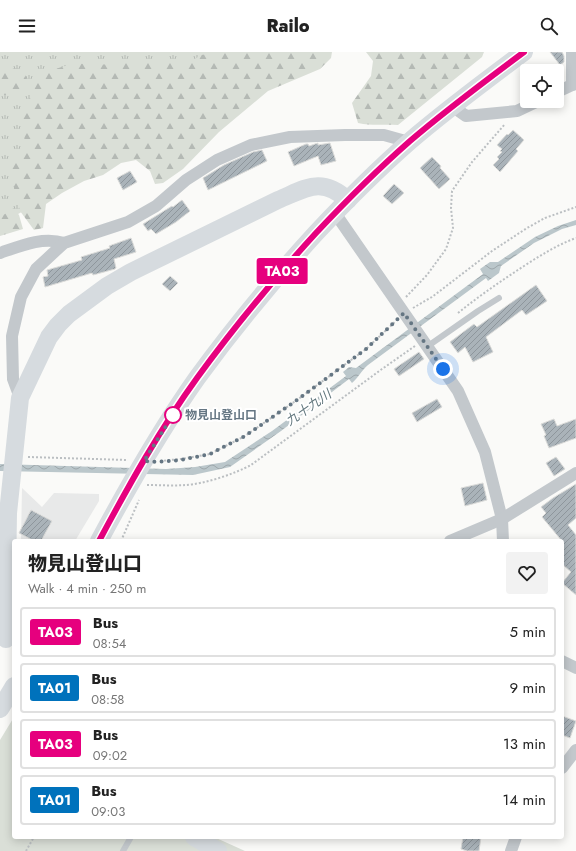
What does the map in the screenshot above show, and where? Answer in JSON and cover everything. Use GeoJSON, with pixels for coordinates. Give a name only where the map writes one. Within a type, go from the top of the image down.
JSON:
{"type":"FeatureCollection","features":[{"type":"Feature","properties":{"kind":"main road"},"geometry":{"type":"LineString","coordinates":[[101,539],[139,489],[144,461],[196,379],[236,325],[280,273],[335,213],[409,142],[452,106],[524,52]]}},
{"type":"Feature","properties":{"kind":"main road"},"geometry":{"type":"LineString","coordinates":[[7,641],[8,513],[20,398],[49,337],[58,325],[69,314],[107,286],[131,272],[278,200],[302,190],[323,185],[337,191],[348,200]]}},
{"type":"Feature","properties":{"kind":"main road"},"geometry":{"type":"LineString","coordinates":[[0,709],[12,689]]}},
{"type":"Feature","properties":{"kind":"main road"},"geometry":{"type":"LineString","coordinates":[[197,839],[218,851]]}},
{"type":"Feature","properties":{"kind":"street"},"geometry":{"type":"LineString","coordinates":[[564,89],[574,85],[572,52]]}},
{"type":"Feature","properties":{"kind":"street"},"geometry":{"type":"LineString","coordinates":[[452,106],[466,116],[517,111],[523,108]]}},
{"type":"Feature","properties":{"kind":"street"},"geometry":{"type":"LineString","coordinates":[[20,398],[13,379],[12,336],[21,298],[36,269],[64,243],[128,222],[156,206],[186,180],[217,160],[251,145],[290,137],[345,135],[384,135],[409,142]]}},
{"type":"Feature","properties":{"kind":"street"},"geometry":{"type":"LineString","coordinates":[[335,213],[403,312],[422,343],[458,391],[485,452],[502,519],[503,539]]}},
{"type":"Feature","properties":{"kind":"street"},"geometry":{"type":"LineString","coordinates":[[0,253],[38,242],[57,241],[64,243]]}},
{"type":"Feature","properties":{"kind":"street"},"geometry":{"type":"LineString","coordinates":[[455,539],[502,519],[576,473]]}},
{"type":"Feature","properties":{"kind":"street"},"geometry":{"type":"LineString","coordinates":[[564,662],[576,668]]}},
{"type":"Feature","properties":{"kind":"street"},"geometry":{"type":"LineString","coordinates":[[564,765],[576,750]]}},
{"type":"Feature","properties":{"kind":"street"},"geometry":{"type":"LineString","coordinates":[[511,851],[515,839]]}},
{"type":"Feature","properties":{"kind":"lane"},"geometry":{"type":"LineString","coordinates":[[422,343],[499,298]]}},
{"type":"Feature","properties":{"kind":"lane"},"geometry":{"type":"LineString","coordinates":[[123,851],[130,839]]}},
{"type":"Feature","properties":{"kind":"path"},"geometry":{"type":"LineString","coordinates":[[13,456],[156,462],[181,460],[210,454],[245,436],[366,349],[403,312],[446,249],[453,228],[451,208],[452,191],[472,162],[517,111]]}},
{"type":"Feature","properties":{"kind":"path"},"geometry":{"type":"LineString","coordinates":[[403,312],[432,297],[492,251],[527,228],[545,218],[576,206]]}},
{"type":"Feature","properties":{"kind":"path"},"geometry":{"type":"LineString","coordinates":[[456,315],[497,283],[542,253],[576,238]]}},
{"type":"Feature","properties":{"kind":"path"},"geometry":{"type":"LineString","coordinates":[[121,539],[139,489],[147,485],[186,485],[223,477],[251,465],[382,369],[422,343]]}},
{"type":"Feature","properties":{"kind":"path"},"geometry":{"type":"LineString","coordinates":[[26,851],[33,839]]}},
{"type":"Feature","properties":{"kind":"shaded area"},"geometry":{"type":"Polygon","coordinates":[[[22,488],[42,507],[54,493],[99,494],[99,501],[76,539],[21,539],[22,488]]]}},
{"type":"Feature","properties":{"kind":"green space"},"geometry":{"type":"Polygon","coordinates":[[[0,52],[276,52],[56,193],[0,224],[0,52]]]}},
{"type":"Feature","properties":{"kind":"green space"},"geometry":{"type":"Polygon","coordinates":[[[221,52],[332,52],[331,58],[320,69],[268,91],[219,132],[183,169],[163,183],[155,184],[150,171],[136,160],[121,163],[103,175],[84,181],[62,193],[46,204],[43,228],[34,230],[20,211],[11,176],[12,162],[25,145],[22,114],[42,73],[75,63],[94,65],[164,59],[183,65],[201,55],[221,52]]]}},
{"type":"Feature","properties":{"kind":"green space"},"geometry":{"type":"Polygon","coordinates":[[[366,52],[484,52],[482,57],[398,125],[373,125],[358,123],[352,103],[371,76],[373,61],[366,52]]]}},
{"type":"Feature","properties":{"kind":"green space"},"geometry":{"type":"Polygon","coordinates":[[[0,68],[23,69],[29,85],[21,95],[0,95],[0,68]]]}},
{"type":"Feature","properties":{"kind":"green space"},"geometry":{"type":"Polygon","coordinates":[[[13,208],[19,215],[23,229],[0,236],[0,216],[13,208]]]}},
{"type":"Feature","properties":{"kind":"green space"},"geometry":{"type":"Polygon","coordinates":[[[12,720],[12,839],[218,839],[245,851],[0,851],[0,740],[12,720]]]}},
{"type":"Feature","properties":{"kind":"water","name":"九十九川"},"geometry":{"type":"Polygon","coordinates":[[[576,220],[576,225],[562,229],[534,243],[501,266],[499,273],[488,281],[486,278],[368,365],[352,383],[349,379],[281,431],[230,467],[193,475],[0,471],[0,464],[166,469],[195,467],[225,462],[272,431],[346,376],[343,372],[349,367],[356,368],[483,274],[480,269],[490,262],[498,262],[535,237],[558,226],[576,220]]]}},
{"type":"Feature","properties":{"kind":"building"},"geometry":{"type":"Polygon","coordinates":[[[550,52],[562,52],[564,62],[559,64],[550,52]]]}},
{"type":"Feature","properties":{"kind":"building"},"geometry":{"type":"Polygon","coordinates":[[[513,130],[524,140],[516,149],[518,151],[500,172],[493,165],[499,159],[497,157],[502,152],[500,151],[502,149],[497,145],[513,130]]]}},
{"type":"Feature","properties":{"kind":"building"},"geometry":{"type":"Polygon","coordinates":[[[318,143],[318,145],[330,143],[336,161],[321,165],[318,156],[294,166],[288,152],[306,144],[309,146],[318,143]]]}},
{"type":"Feature","properties":{"kind":"building"},"geometry":{"type":"Polygon","coordinates":[[[262,150],[267,161],[208,190],[203,178],[224,165],[253,152],[262,150]]]}},
{"type":"Feature","properties":{"kind":"building"},"geometry":{"type":"Polygon","coordinates":[[[432,157],[441,166],[440,168],[450,179],[439,189],[420,168],[432,157]]]}},
{"type":"Feature","properties":{"kind":"building"},"geometry":{"type":"Polygon","coordinates":[[[130,171],[137,182],[123,190],[117,178],[130,171]]]}},
{"type":"Feature","properties":{"kind":"building"},"geometry":{"type":"Polygon","coordinates":[[[394,184],[404,193],[392,204],[383,196],[394,184]]]}},
{"type":"Feature","properties":{"kind":"building"},"geometry":{"type":"Polygon","coordinates":[[[182,200],[190,211],[176,222],[156,234],[151,229],[148,231],[143,224],[172,206],[173,207],[182,200]]]}},
{"type":"Feature","properties":{"kind":"building"},"geometry":{"type":"Polygon","coordinates":[[[131,238],[136,252],[114,259],[115,269],[93,275],[92,273],[45,287],[43,277],[48,276],[47,270],[82,260],[81,257],[110,248],[109,246],[131,238]]]}},
{"type":"Feature","properties":{"kind":"building"},"geometry":{"type":"Polygon","coordinates":[[[170,276],[178,283],[170,291],[162,284],[170,276]]]}},
{"type":"Feature","properties":{"kind":"building"},"geometry":{"type":"Polygon","coordinates":[[[536,285],[547,301],[526,315],[522,310],[486,337],[493,352],[473,362],[465,347],[458,353],[450,342],[474,324],[477,327],[536,285]]]}},
{"type":"Feature","properties":{"kind":"building"},"geometry":{"type":"Polygon","coordinates":[[[419,352],[424,359],[399,376],[394,369],[419,352]]]}},
{"type":"Feature","properties":{"kind":"building"},"geometry":{"type":"Polygon","coordinates":[[[437,399],[442,407],[417,422],[412,413],[437,399]]]}},
{"type":"Feature","properties":{"kind":"building"},"geometry":{"type":"Polygon","coordinates":[[[554,419],[557,426],[576,419],[576,438],[549,448],[544,436],[546,435],[541,424],[554,419]]]}},
{"type":"Feature","properties":{"kind":"building"},"geometry":{"type":"Polygon","coordinates":[[[556,457],[565,469],[554,476],[546,463],[556,457]]]}},
{"type":"Feature","properties":{"kind":"building"},"geometry":{"type":"Polygon","coordinates":[[[483,483],[487,500],[465,506],[461,488],[483,483]]]}},
{"type":"Feature","properties":{"kind":"building"},"geometry":{"type":"Polygon","coordinates":[[[576,484],[576,518],[568,525],[576,535],[576,595],[564,585],[564,581],[571,572],[564,566],[564,539],[560,539],[542,517],[546,513],[541,507],[576,484]]]}},
{"type":"Feature","properties":{"kind":"building"},"geometry":{"type":"Polygon","coordinates":[[[31,510],[52,521],[42,539],[30,539],[19,533],[31,510]]]}},
{"type":"Feature","properties":{"kind":"building"},"geometry":{"type":"Polygon","coordinates":[[[564,717],[576,721],[570,738],[564,736],[564,717]]]}},
{"type":"Feature","properties":{"kind":"building"},"geometry":{"type":"Polygon","coordinates":[[[463,839],[481,839],[479,851],[467,851],[461,849],[463,839]]]}},
{"type":"Feature","properties":{"kind":"bus line","name":"TA03"},"geometry":{"type":"LineString","coordinates":[[100,539],[130,484],[196,379],[236,325],[280,273],[335,213],[409,142],[452,106],[524,52]]}},
{"type":"Feature","properties":{"kind":"place","name":"物見山登山口"},"geometry":{"type":"Point","coordinates":[173,415]}},
{"type":"Feature","properties":{"kind":"route"},"geometry":{"type":"LineString","coordinates":[[173,415],[144,461],[156,462],[181,460],[210,454],[245,436],[366,349],[404,313],[443,369]]}}]}
